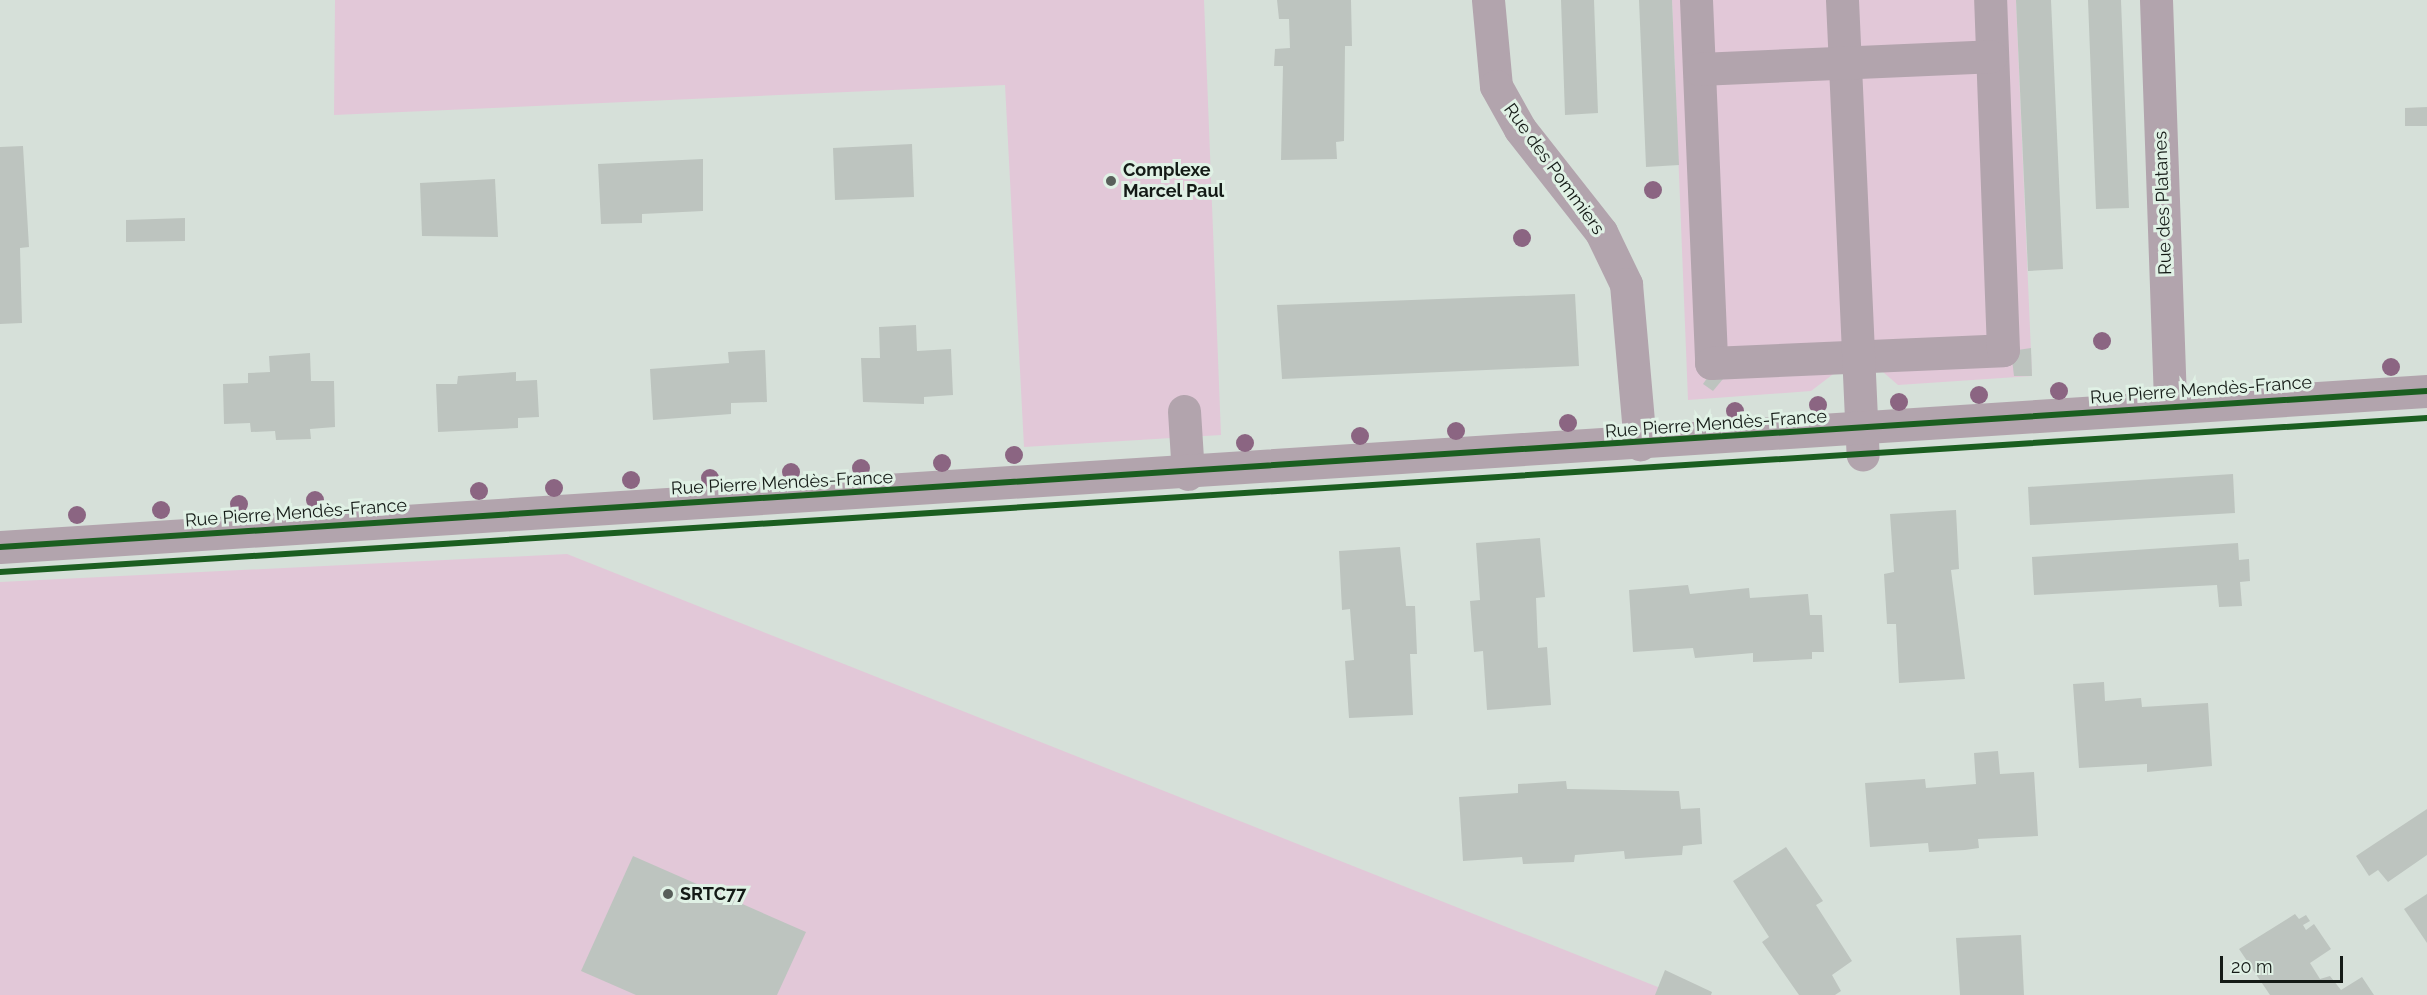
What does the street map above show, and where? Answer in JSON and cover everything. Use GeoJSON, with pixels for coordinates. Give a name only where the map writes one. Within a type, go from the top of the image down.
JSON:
{"type":"FeatureCollection","features":[{"type":"Feature","properties":{"kind":"street","name":"Rue des Pommiers"},"geometry":{"type":"LineString","coordinates":[[1488,0],[1496,86],[1520,129],[1601,232],[1626,284],[1640,444]]}},
{"type":"Feature","properties":{"kind":"street"},"geometry":{"type":"LineString","coordinates":[[1696,0],[1711,363],[2003,350],[1990,0]]}},
{"type":"Feature","properties":{"kind":"street"},"geometry":{"type":"LineString","coordinates":[[1842,0],[1856,356],[1862,442]]}},
{"type":"Feature","properties":{"kind":"street","name":"Rue des Platanes"},"geometry":{"type":"LineString","coordinates":[[2156,0],[2170,406]]}},
{"type":"Feature","properties":{"kind":"street"},"geometry":{"type":"LineString","coordinates":[[1699,69],[1991,56]]}},
{"type":"Feature","properties":{"kind":"street"},"geometry":{"type":"LineString","coordinates":[[1859,392],[1883,372],[1893,354]]}},
{"type":"Feature","properties":{"kind":"street"},"geometry":{"type":"LineString","coordinates":[[1806,359],[1859,392]]}},
{"type":"Feature","properties":{"kind":"street","name":"Rue Pierre Mendès-France"},"geometry":{"type":"LineString","coordinates":[[0,547],[1640,444],[1862,442],[2170,406],[2427,391]]}},
{"type":"Feature","properties":{"kind":"street"},"geometry":{"type":"LineString","coordinates":[[1184,411],[1188,474]]}},
{"type":"Feature","properties":{"kind":"shaded area","name":"Complexe Marcel Paul"},"geometry":{"type":"Polygon","coordinates":[[[335,0],[1204,0],[1221,435],[1024,447],[1005,85],[334,115],[335,0]]]}},
{"type":"Feature","properties":{"kind":"shaded area"},"geometry":{"type":"Polygon","coordinates":[[[1672,0],[2016,0],[2032,376],[1898,385],[1883,372],[1836,372],[1811,391],[1688,400],[1672,0]]]}},
{"type":"Feature","properties":{"kind":"shaded area"},"geometry":{"type":"Polygon","coordinates":[[[567,554],[1678,995],[0,995],[0,582],[567,554]]]}},
{"type":"Feature","properties":{"kind":"building"},"geometry":{"type":"Polygon","coordinates":[[[1277,0],[1351,0],[1352,46],[1345,46],[1344,141],[1336,142],[1337,159],[1281,160],[1283,66],[1274,66],[1275,49],[1290,48],[1289,19],[1279,19],[1277,0]]]}},
{"type":"Feature","properties":{"kind":"building"},"geometry":{"type":"Polygon","coordinates":[[[1561,0],[1594,0],[1598,113],[1565,115],[1561,0]]]}},
{"type":"Feature","properties":{"kind":"building"},"geometry":{"type":"Polygon","coordinates":[[[1639,0],[1672,0],[1679,165],[1646,167],[1639,0]]]}},
{"type":"Feature","properties":{"kind":"building"},"geometry":{"type":"Polygon","coordinates":[[[2016,0],[2051,0],[2063,269],[2028,271],[2016,0]]]}},
{"type":"Feature","properties":{"kind":"building"},"geometry":{"type":"Polygon","coordinates":[[[2088,0],[2121,0],[2129,208],[2096,209],[2088,0]]]}},
{"type":"Feature","properties":{"kind":"building"},"geometry":{"type":"Polygon","coordinates":[[[2427,107],[2427,126],[2405,126],[2405,108],[2427,107]]]}},
{"type":"Feature","properties":{"kind":"building"},"geometry":{"type":"Polygon","coordinates":[[[912,144],[914,197],[835,200],[833,148],[912,144]]]}},
{"type":"Feature","properties":{"kind":"building"},"geometry":{"type":"Polygon","coordinates":[[[23,146],[29,247],[20,248],[22,323],[0,324],[0,147],[23,146]]]}},
{"type":"Feature","properties":{"kind":"building"},"geometry":{"type":"Polygon","coordinates":[[[703,159],[703,211],[642,214],[642,223],[601,224],[598,164],[703,159]]]}},
{"type":"Feature","properties":{"kind":"building"},"geometry":{"type":"Polygon","coordinates":[[[495,179],[498,237],[422,236],[420,183],[495,179]]]}},
{"type":"Feature","properties":{"kind":"building"},"geometry":{"type":"Polygon","coordinates":[[[185,218],[185,241],[126,242],[126,220],[185,218]]]}},
{"type":"Feature","properties":{"kind":"building"},"geometry":{"type":"Polygon","coordinates":[[[1575,294],[1579,366],[1282,379],[1277,305],[1575,294]]]}},
{"type":"Feature","properties":{"kind":"building"},"geometry":{"type":"Polygon","coordinates":[[[916,325],[917,351],[951,349],[953,395],[924,397],[924,404],[863,402],[861,358],[880,358],[879,327],[916,325]]]}},
{"type":"Feature","properties":{"kind":"building"},"geometry":{"type":"Polygon","coordinates":[[[2031,348],[2032,376],[2014,376],[2011,351],[2031,348]]]}},
{"type":"Feature","properties":{"kind":"building"},"geometry":{"type":"Polygon","coordinates":[[[765,350],[767,402],[731,403],[731,414],[653,420],[650,369],[729,363],[728,352],[765,350]]]}},
{"type":"Feature","properties":{"kind":"building"},"geometry":{"type":"Polygon","coordinates":[[[310,353],[311,381],[334,381],[335,427],[310,429],[311,439],[276,440],[275,431],[251,432],[250,423],[224,424],[223,384],[248,383],[248,373],[270,372],[269,356],[310,353]]]}},
{"type":"Feature","properties":{"kind":"building"},"geometry":{"type":"Polygon","coordinates":[[[1712,371],[1723,379],[1713,391],[1703,384],[1712,371]]]}},
{"type":"Feature","properties":{"kind":"building"},"geometry":{"type":"Polygon","coordinates":[[[516,372],[516,381],[537,380],[539,417],[518,418],[518,428],[438,432],[436,384],[457,384],[458,376],[516,372]]]}},
{"type":"Feature","properties":{"kind":"building"},"geometry":{"type":"Polygon","coordinates":[[[2233,474],[2235,513],[2030,525],[2028,487],[2233,474]]]}},
{"type":"Feature","properties":{"kind":"building"},"geometry":{"type":"Polygon","coordinates":[[[1956,510],[1959,569],[1951,570],[1965,679],[1899,683],[1896,624],[1887,624],[1884,574],[1894,572],[1890,514],[1956,510]]]}},
{"type":"Feature","properties":{"kind":"building"},"geometry":{"type":"Polygon","coordinates":[[[1540,538],[1545,597],[1536,598],[1538,648],[1547,647],[1551,705],[1487,710],[1483,651],[1474,652],[1470,601],[1480,600],[1476,543],[1540,538]]]}},
{"type":"Feature","properties":{"kind":"building"},"geometry":{"type":"Polygon","coordinates":[[[2238,543],[2239,560],[2249,559],[2250,581],[2240,582],[2242,606],[2219,607],[2217,585],[2034,595],[2032,557],[2238,543]]]}},
{"type":"Feature","properties":{"kind":"building"},"geometry":{"type":"Polygon","coordinates":[[[1400,547],[1406,606],[1415,606],[1417,654],[1410,654],[1413,715],[1349,718],[1345,661],[1354,660],[1350,609],[1342,610],[1339,551],[1400,547]]]}},
{"type":"Feature","properties":{"kind":"building"},"geometry":{"type":"Polygon","coordinates":[[[1688,585],[1690,594],[1749,588],[1750,598],[1808,594],[1810,615],[1822,615],[1824,652],[1812,652],[1812,659],[1753,662],[1753,653],[1695,658],[1693,648],[1633,652],[1629,590],[1688,585]]]}},
{"type":"Feature","properties":{"kind":"building"},"geometry":{"type":"Polygon","coordinates":[[[2104,682],[2105,701],[2141,698],[2142,707],[2208,703],[2212,766],[2147,772],[2147,764],[2079,768],[2073,684],[2104,682]]]}},
{"type":"Feature","properties":{"kind":"building"},"geometry":{"type":"Polygon","coordinates":[[[1998,751],[2000,774],[2034,772],[2038,836],[1978,839],[1979,848],[1965,850],[1929,852],[1928,843],[1870,847],[1865,783],[1925,779],[1926,788],[1976,784],[1974,753],[1998,751]]]}},
{"type":"Feature","properties":{"kind":"building"},"geometry":{"type":"Polygon","coordinates":[[[1566,781],[1567,789],[1679,791],[1681,809],[1700,808],[1702,844],[1683,846],[1682,855],[1625,859],[1624,851],[1575,855],[1574,862],[1523,864],[1522,857],[1463,861],[1459,797],[1518,793],[1518,784],[1566,781]]]}},
{"type":"Feature","properties":{"kind":"building"},"geometry":{"type":"Polygon","coordinates":[[[2427,809],[2427,855],[2388,882],[2378,870],[2369,876],[2356,856],[2427,809]]]}},
{"type":"Feature","properties":{"kind":"building"},"geometry":{"type":"Polygon","coordinates":[[[1786,847],[1823,901],[1816,905],[1852,961],[1832,975],[1841,991],[1835,995],[1799,995],[1762,942],[1769,937],[1733,881],[1786,847]]]}},
{"type":"Feature","properties":{"kind":"building","name":"SRTC77"},"geometry":{"type":"Polygon","coordinates":[[[633,856],[806,932],[777,995],[636,995],[581,971],[633,856]]]}},
{"type":"Feature","properties":{"kind":"building"},"geometry":{"type":"Polygon","coordinates":[[[2427,894],[2427,943],[2404,909],[2427,894]]]}},
{"type":"Feature","properties":{"kind":"building"},"geometry":{"type":"Polygon","coordinates":[[[2295,914],[2299,919],[2306,915],[2310,921],[2303,925],[2306,930],[2314,924],[2331,949],[2310,963],[2320,979],[2330,976],[2341,990],[2362,977],[2374,995],[2270,995],[2239,949],[2295,914]]]}},
{"type":"Feature","properties":{"kind":"building"},"geometry":{"type":"Polygon","coordinates":[[[2021,935],[2024,995],[1960,995],[1956,938],[2021,935]]]}},
{"type":"Feature","properties":{"kind":"building"},"geometry":{"type":"Polygon","coordinates":[[[1665,970],[1712,992],[1711,995],[1655,995],[1665,970]]]}},
{"type":"Feature","properties":{"kind":"cycle path"},"geometry":{"type":"LineString","coordinates":[[0,547],[2427,391]]}},
{"type":"Feature","properties":{"kind":"cycle path"},"geometry":{"type":"LineString","coordinates":[[0,572],[2427,418]]}},
{"type":"Feature","properties":{"kind":"place","name":"Complexe Marcel Paul"},"geometry":{"type":"Point","coordinates":[1111,181]}},
{"type":"Feature","properties":{"kind":"place","name":"SRTC77"},"geometry":{"type":"Point","coordinates":[668,894]}}]}
